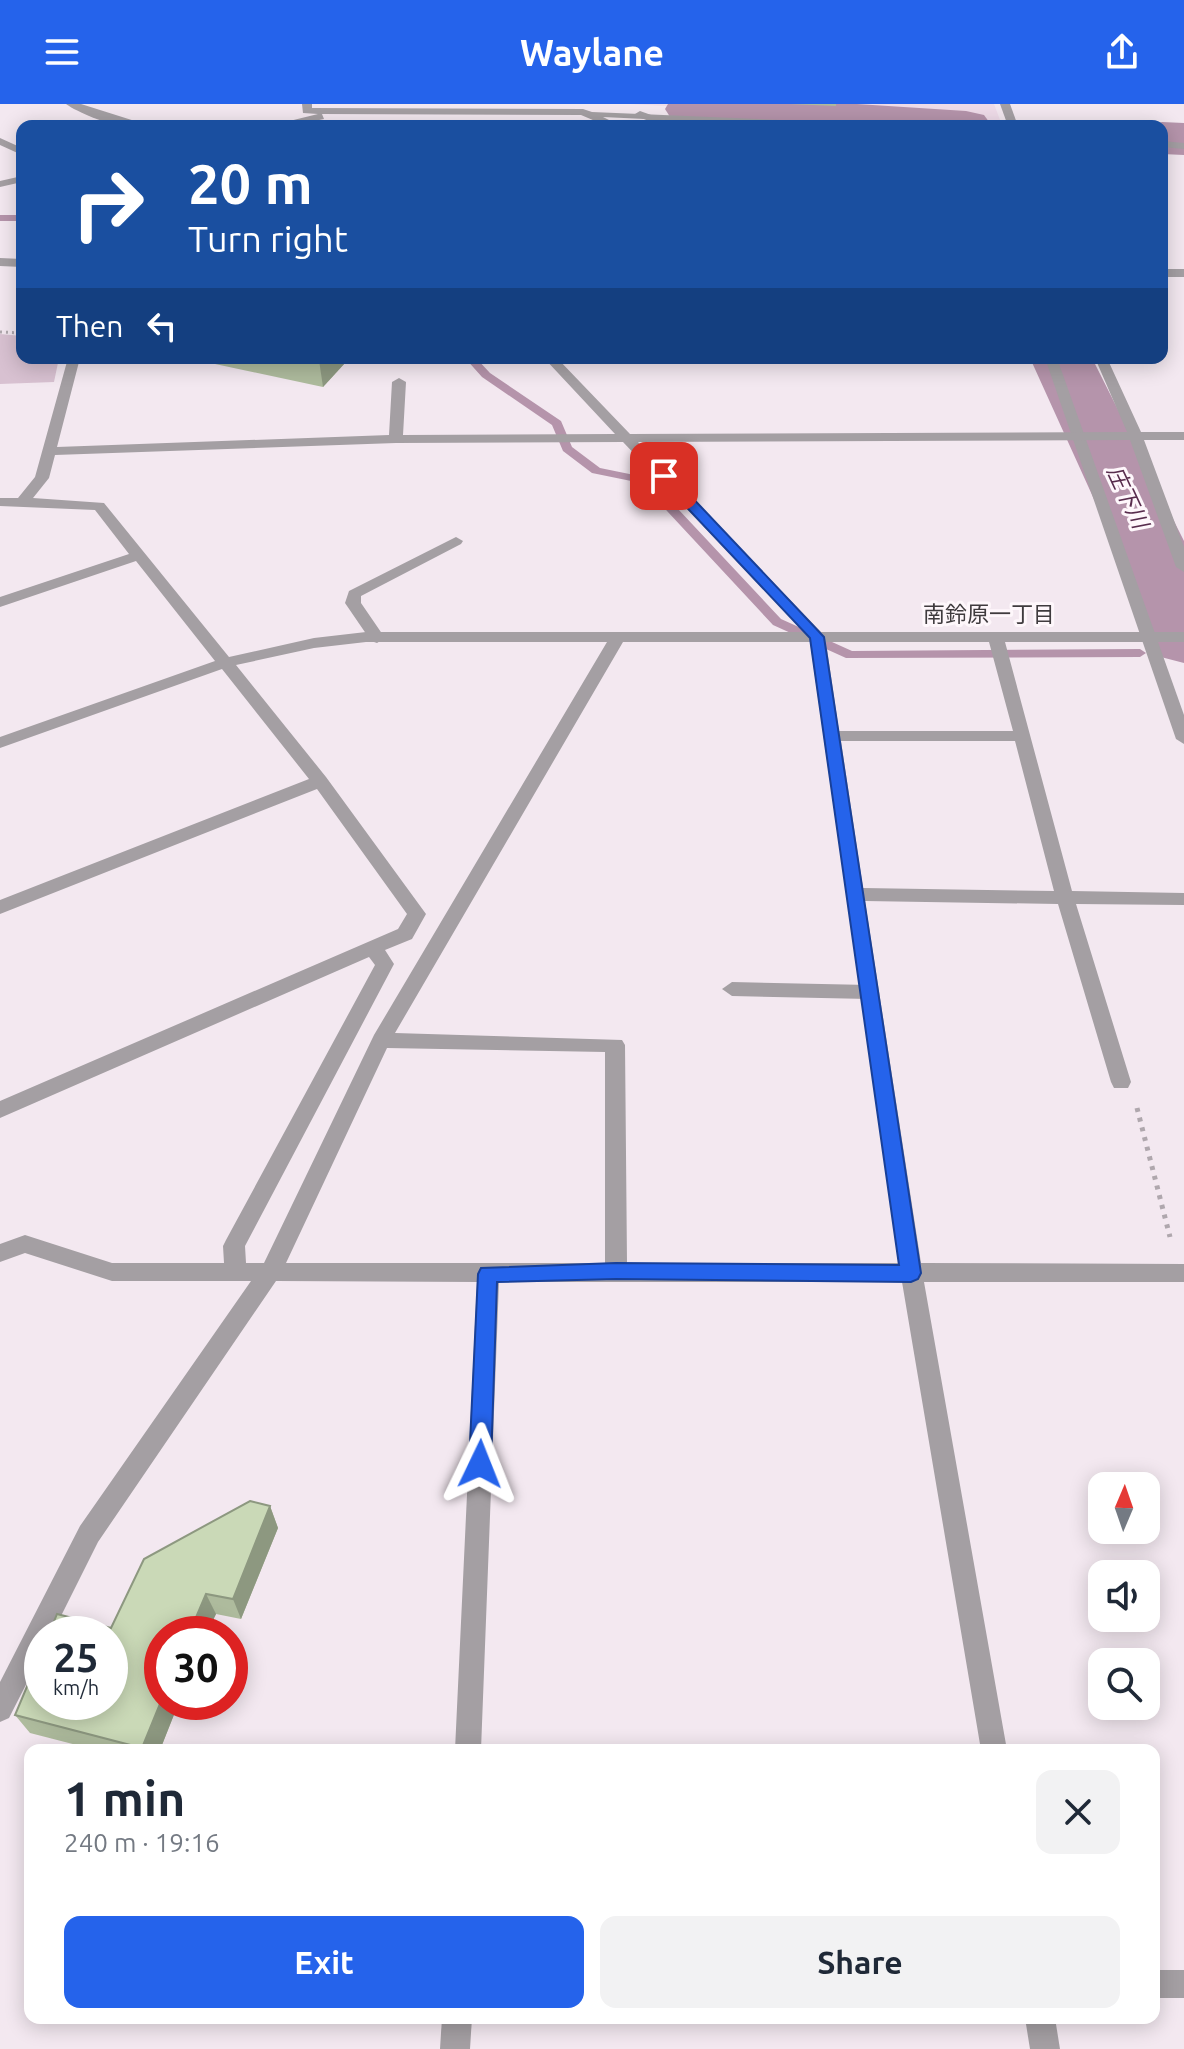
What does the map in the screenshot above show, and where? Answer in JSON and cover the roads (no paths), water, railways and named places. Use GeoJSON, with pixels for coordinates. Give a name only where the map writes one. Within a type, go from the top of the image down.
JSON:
{"type":"FeatureCollection","features":[{"type":"Feature","properties":{"kind":"street"},"geometry":{"type":"LineString","coordinates":[[71,104],[115,120]]}},
{"type":"Feature","properties":{"kind":"street"},"geometry":{"type":"LineString","coordinates":[[304,107],[583,112],[746,120]]}},
{"type":"Feature","properties":{"kind":"street"},"geometry":{"type":"LineString","coordinates":[[304,107],[321,120]]}},
{"type":"Feature","properties":{"kind":"street"},"geometry":{"type":"LineString","coordinates":[[583,112],[602,120]]}},
{"type":"Feature","properties":{"kind":"street"},"geometry":{"type":"LineString","coordinates":[[640,114],[656,120]]}},
{"type":"Feature","properties":{"kind":"street"},"geometry":{"type":"LineString","coordinates":[[22,502],[42,478],[72,364]]}},
{"type":"Feature","properties":{"kind":"street"},"geometry":{"type":"LineString","coordinates":[[556,364],[817,637],[911,1273],[993,1744]]}},
{"type":"Feature","properties":{"kind":"street"},"geometry":{"type":"LineString","coordinates":[[1053,364],[1152,637],[1184,739]]}},
{"type":"Feature","properties":{"kind":"street"},"geometry":{"type":"LineString","coordinates":[[1104,364],[1135,435],[1184,567]]}},
{"type":"Feature","properties":{"kind":"street"},"geometry":{"type":"LineString","coordinates":[[396,439],[399,382]]}},
{"type":"Feature","properties":{"kind":"street"},"geometry":{"type":"LineString","coordinates":[[49,451],[396,439],[1184,436]]}},
{"type":"Feature","properties":{"kind":"street"},"geometry":{"type":"LineString","coordinates":[[0,502],[99,506],[320,781],[417,914],[405,934],[0,1110]]}},
{"type":"Feature","properties":{"kind":"street"},"geometry":{"type":"LineString","coordinates":[[377,638],[353,603],[354,594],[456,541]]}},
{"type":"Feature","properties":{"kind":"street"},"geometry":{"type":"LineString","coordinates":[[0,602],[137,556]]}},
{"type":"Feature","properties":{"kind":"street"},"geometry":{"type":"LineString","coordinates":[[996,637],[1065,897],[1121,1082]]}},
{"type":"Feature","properties":{"kind":"street"},"geometry":{"type":"LineString","coordinates":[[0,743],[224,663],[314,643],[377,638],[1184,637]]}},
{"type":"Feature","properties":{"kind":"street"},"geometry":{"type":"LineString","coordinates":[[0,1709],[89,1534],[271,1271],[381,1040],[617,638]]}},
{"type":"Feature","properties":{"kind":"street"},"geometry":{"type":"LineString","coordinates":[[832,736],[1022,736]]}},
{"type":"Feature","properties":{"kind":"street"},"geometry":{"type":"LineString","coordinates":[[0,907],[320,781]]}},
{"type":"Feature","properties":{"kind":"street"},"geometry":{"type":"LineString","coordinates":[[854,894],[1184,899]]}},
{"type":"Feature","properties":{"kind":"street"},"geometry":{"type":"LineString","coordinates":[[236,1271],[234,1246],[385,964],[373,949]]}},
{"type":"Feature","properties":{"kind":"street"},"geometry":{"type":"LineString","coordinates":[[732,989],[869,992]]}},
{"type":"Feature","properties":{"kind":"street"},"geometry":{"type":"LineString","coordinates":[[381,1040],[615,1045],[616,1271]]}},
{"type":"Feature","properties":{"kind":"street"},"geometry":{"type":"LineString","coordinates":[[0,1253],[25,1244],[112,1272],[1182,1273]]}},
{"type":"Feature","properties":{"kind":"street"},"geometry":{"type":"LineString","coordinates":[[468,1744],[488,1274]]}},
{"type":"Feature","properties":{"kind":"street"},"geometry":{"type":"LineString","coordinates":[[1160,1984],[1184,1984]]}},
{"type":"Feature","properties":{"kind":"street"},"geometry":{"type":"LineString","coordinates":[[455,2049],[457,2024]]}},
{"type":"Feature","properties":{"kind":"street"},"geometry":{"type":"LineString","coordinates":[[1041,2024],[1045,2049]]}},
{"type":"Feature","properties":{"kind":"waterway"},"geometry":{"type":"LineString","coordinates":[[690,109],[869,120]]}},
{"type":"Feature","properties":{"kind":"waterway"},"geometry":{"type":"LineString","coordinates":[[1168,138],[1184,139]]}},
{"type":"Feature","properties":{"kind":"waterway"},"geometry":{"type":"LineString","coordinates":[[0,218],[16,218]]}},
{"type":"Feature","properties":{"kind":"waterway"},"geometry":{"type":"LineString","coordinates":[[476,364],[486,375],[557,423],[567,449],[596,471],[645,480],[777,622],[850,655],[1140,653]]}},
{"type":"Feature","properties":{"kind":"waterway","name":"庄下川"},"geometry":{"type":"LineString","coordinates":[[1064,364],[1158,561],[1184,640]]}},
{"type":"Feature","properties":{"kind":"waterway"},"geometry":{"type":"LineString","coordinates":[[1164,653],[1184,654]]}},
{"type":"Feature","properties":{"kind":"district","name":"南鈴原一丁目"},"geometry":{"type":"Point","coordinates":[989,614]}}]}
